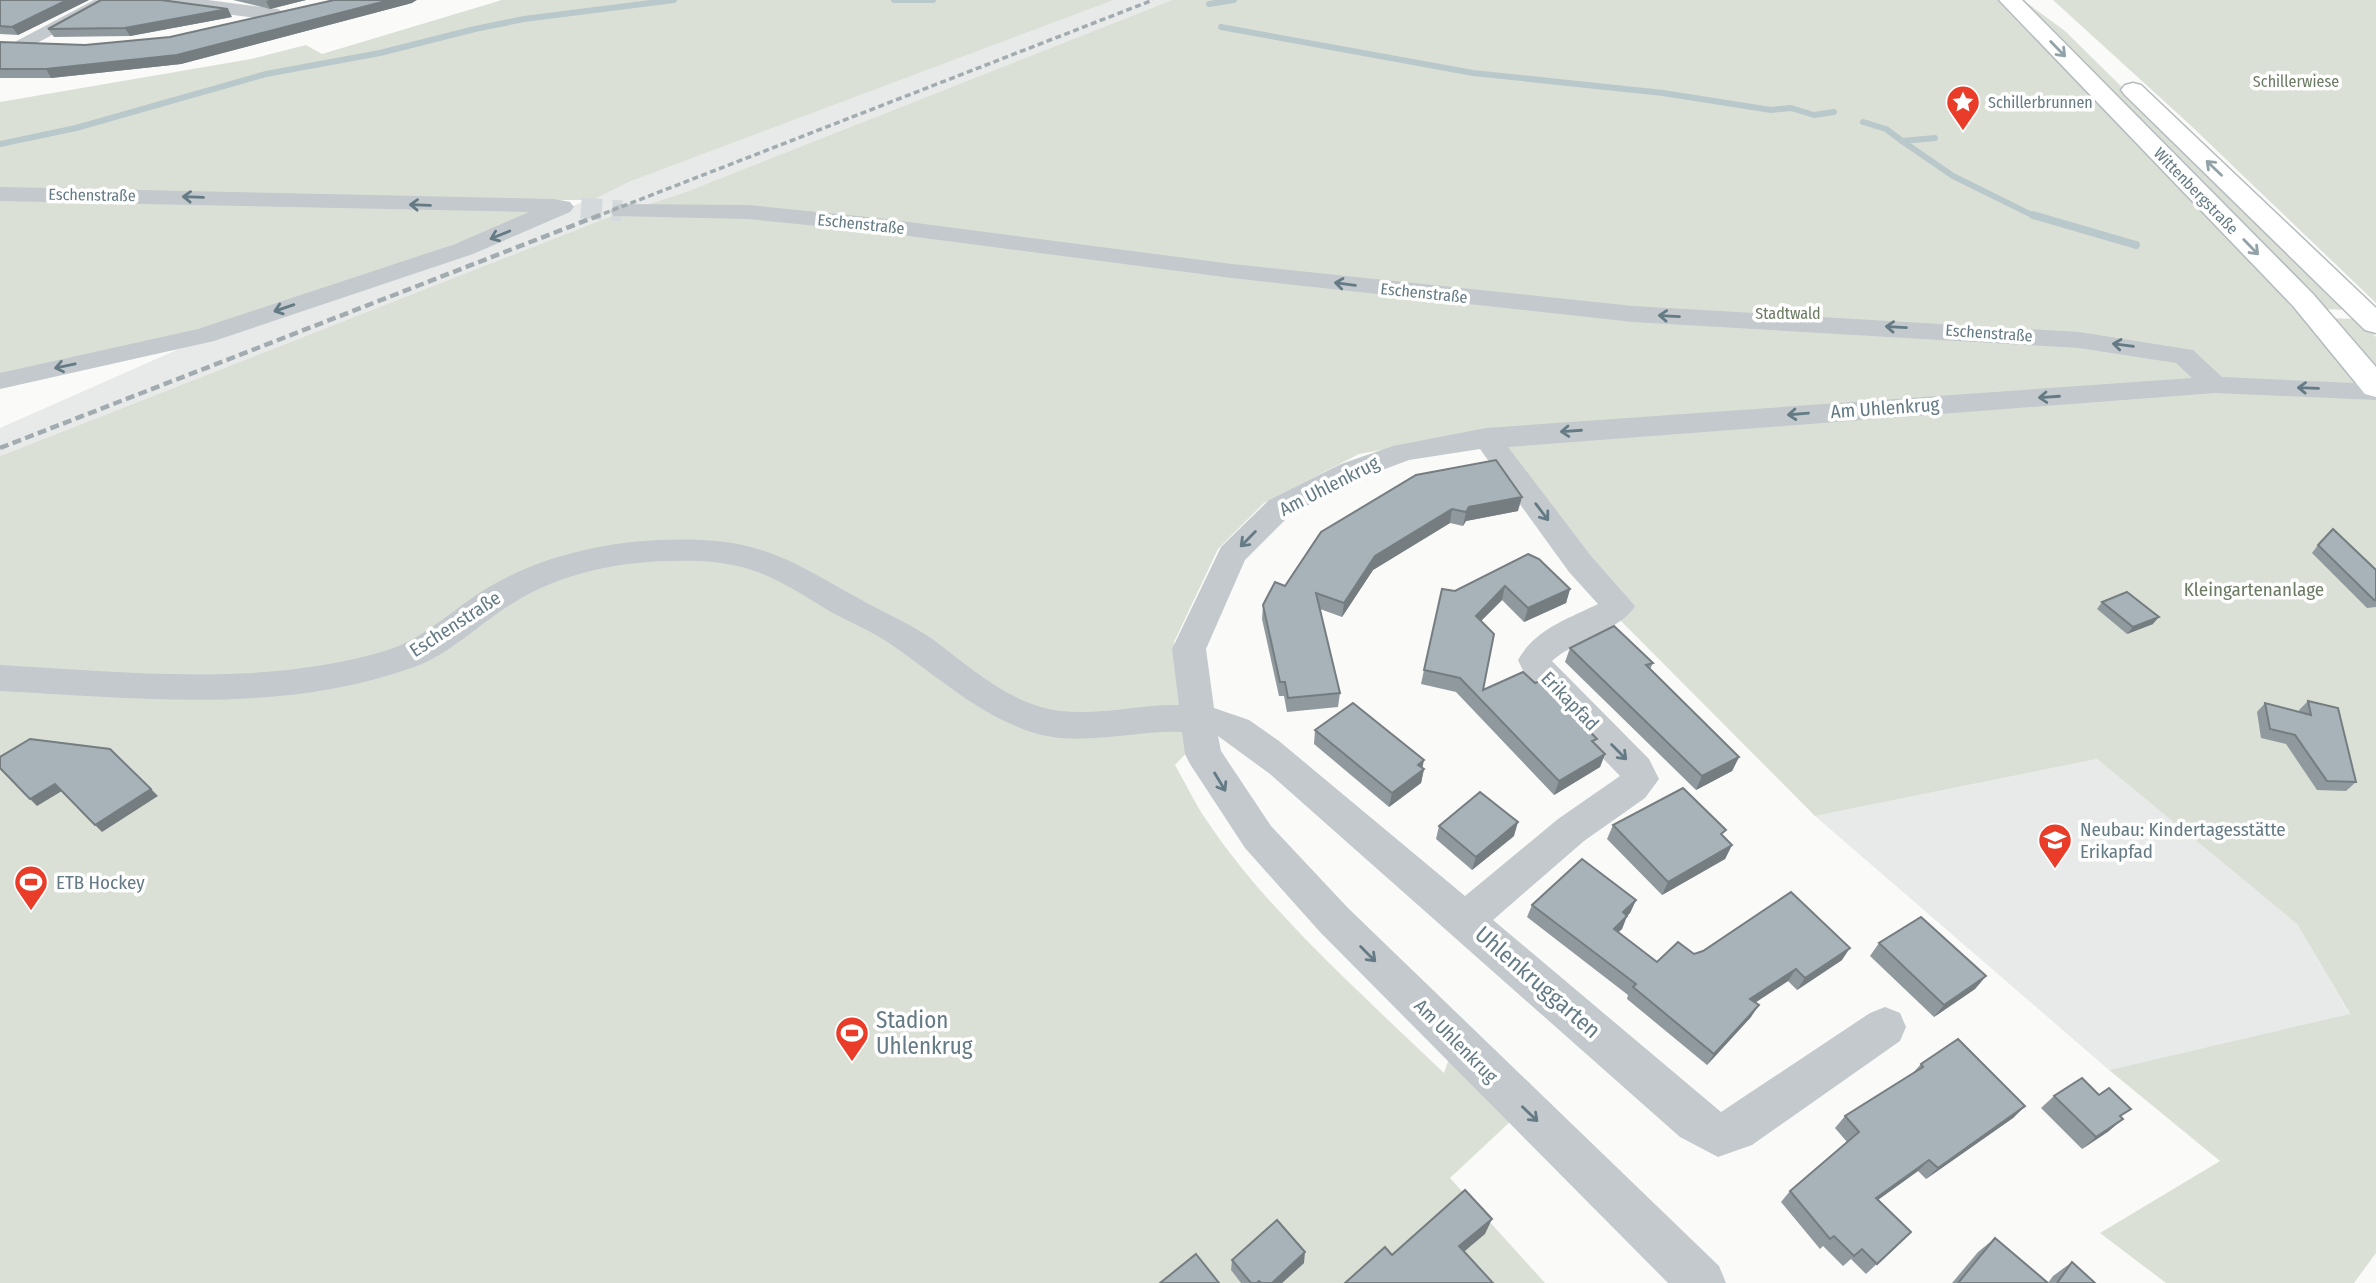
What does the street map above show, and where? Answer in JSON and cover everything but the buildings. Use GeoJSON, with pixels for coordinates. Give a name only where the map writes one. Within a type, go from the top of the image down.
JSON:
{"type":"FeatureCollection","features":[{"type":"Feature","properties":{"kind":"main road","name":"Wittenbergstraße"},"geometry":{"type":"LineString","coordinates":[[2010,0],[2303,300],[2376,390]]}},
{"type":"Feature","properties":{"kind":"main road","name":"Wittenbergstraße"},"geometry":{"type":"LineString","coordinates":[[2051,10],[2376,324]]}},
{"type":"Feature","properties":{"kind":"street"},"geometry":{"type":"LineString","coordinates":[[7,43],[86,0]]}},
{"type":"Feature","properties":{"kind":"street"},"geometry":{"type":"LineString","coordinates":[[7,43],[108,0]]}},
{"type":"Feature","properties":{"kind":"street"},"geometry":{"type":"LineString","coordinates":[[166,0],[278,15]]}},
{"type":"Feature","properties":{"kind":"street"},"geometry":{"type":"LineString","coordinates":[[230,28],[302,9]]}},
{"type":"Feature","properties":{"kind":"street"},"geometry":{"type":"LineString","coordinates":[[7,43],[55,49]]}},
{"type":"Feature","properties":{"kind":"street","name":"Eschenstraße"},"geometry":{"type":"LineString","coordinates":[[0,194],[572,207],[464,249],[205,335],[0,381]]}},
{"type":"Feature","properties":{"kind":"street","name":"Eschenstraße"},"geometry":{"type":"LineString","coordinates":[[622,211],[748,212],[1245,273],[1633,314],[1962,331],[2079,340],[2183,356],[2215,385]]}},
{"type":"Feature","properties":{"kind":"street","name":"Am Uhlenkrug"},"geometry":{"type":"LineString","coordinates":[[1702,1283],[1343,929],[1258,837],[1203,754],[1196,719],[1189,649],[1232,555],[1280,507],[1351,471],[1403,452],[1486,438],[2215,385],[2376,390]]}},
{"type":"Feature","properties":{"kind":"street","name":"Erikapfad"},"geometry":{"type":"LineString","coordinates":[[1466,919],[1571,830],[1633,788],[1640,779],[1636,769],[1540,672],[1535,660],[1538,651],[1550,643],[1603,618],[1619,606],[1580,564],[1486,438]]}},
{"type":"Feature","properties":{"kind":"street","name":"Eschenstraße"},"geometry":{"type":"LineString","coordinates":[[0,678],[131,684],[264,684],[341,676],[408,656],[450,632],[523,582],[578,563],[624,554],[679,551],[754,557],[781,567],[855,611],[885,624],[993,699],[1020,714],[1054,726],[1196,719]]}},
{"type":"Feature","properties":{"kind":"street","name":"Uhlenkruggarten"},"geometry":{"type":"LineString","coordinates":[[1196,719],[1229,725],[1266,752],[1466,919],[1696,1122],[1718,1135],[1736,1130],[1885,1027]]}},
{"type":"Feature","properties":{"kind":"shaded area"},"geometry":{"type":"Polygon","coordinates":[[[1114,0],[1172,0],[683,193],[609,217],[0,456],[0,428],[206,337],[463,253],[629,182],[1114,0]]]}},
{"type":"Feature","properties":{"kind":"shaded area","name":"Neubau: Kindertagesstätte Erikapfad"},"geometry":{"type":"Polygon","coordinates":[[[2097,759],[2297,924],[2350,1015],[2109,1070],[1815,816],[2097,759]]]}},
{"type":"Feature","properties":{"kind":"green space"},"geometry":{"type":"Polygon","coordinates":[[[502,0],[1114,0],[629,182],[592,200],[557,200],[529,217],[206,334],[0,379],[0,102],[251,59],[306,45],[322,54],[502,0]]]}},
{"type":"Feature","properties":{"kind":"green space","name":"Stadtwald"},"geometry":{"type":"Polygon","coordinates":[[[1172,0],[1997,0],[2214,221],[2376,400],[2376,1253],[2354,1283],[2166,1283],[2100,1233],[2220,1161],[2109,1070],[2350,1014],[2297,924],[2097,759],[1815,816],[1622,622],[1486,431],[1359,454],[1264,503],[1218,549],[1174,642],[1192,747],[1175,765],[1203,814],[1231,854],[1287,920],[1444,1073],[1452,1050],[1511,1121],[1450,1178],[1545,1283],[0,1283],[0,456],[609,217],[683,193],[1172,0]]]}},
{"type":"Feature","properties":{"kind":"green space"},"geometry":{"type":"Polygon","coordinates":[[[2017,0],[2023,0],[2065,31],[2348,310],[2323,309],[2017,0]]]}},
{"type":"Feature","properties":{"kind":"green space","name":"Schillerwiese"},"geometry":{"type":"Polygon","coordinates":[[[2053,0],[2376,0],[2376,303],[2187,122],[2053,0]]]}},
{"type":"Feature","properties":{"kind":"green space"},"geometry":{"type":"Polygon","coordinates":[[[2326,318],[2358,319],[2376,337],[2376,365],[2370,365],[2326,318]]]}},
{"type":"Feature","properties":{"kind":"waterway"},"geometry":{"type":"LineString","coordinates":[[0,144],[76,128],[266,74],[380,53],[475,29],[524,19],[674,0]]}},
{"type":"Feature","properties":{"kind":"waterway"},"geometry":{"type":"LineString","coordinates":[[894,0],[933,0]]}},
{"type":"Feature","properties":{"kind":"waterway"},"geometry":{"type":"LineString","coordinates":[[1209,4],[1234,0]]}},
{"type":"Feature","properties":{"kind":"waterway"},"geometry":{"type":"LineString","coordinates":[[1221,27],[1473,73],[1663,93],[1771,110],[1791,108],[1814,115],[1834,112]]}},
{"type":"Feature","properties":{"kind":"waterway"},"geometry":{"type":"LineString","coordinates":[[1863,122],[1886,129],[1902,141]]}},
{"type":"Feature","properties":{"kind":"waterway"},"geometry":{"type":"LineString","coordinates":[[1902,141],[1935,138]]}},
{"type":"Feature","properties":{"kind":"waterway"},"geometry":{"type":"LineString","coordinates":[[1902,141],[1953,176],[2036,217]]}},
{"type":"Feature","properties":{"kind":"waterway"},"geometry":{"type":"LineString","coordinates":[[2033,215],[2136,245]]}},
{"type":"Feature","properties":{"kind":"tunnel"},"geometry":{"type":"LineString","coordinates":[[581,208],[622,211]]}},
{"type":"Feature","properties":{"kind":"railway"},"geometry":{"type":"LineString","coordinates":[[595,217],[1153,0]]}},
{"type":"Feature","properties":{"kind":"railway"},"geometry":{"type":"LineString","coordinates":[[0,448],[600,215]]}},
{"type":"Feature","properties":{"kind":"place","name":"Schillerbrunnen"},"geometry":{"type":"Point","coordinates":[1963,132]}},
{"type":"Feature","properties":{"kind":"place","name":"Neubau: Kindertagesstätte Erikapfad"},"geometry":{"type":"Point","coordinates":[2055,870]}},
{"type":"Feature","properties":{"kind":"place","name":"ETB Hockey"},"geometry":{"type":"Point","coordinates":[31,912]}},
{"type":"Feature","properties":{"kind":"place","name":"Stadion Uhlenkrug"},"geometry":{"type":"Point","coordinates":[852,1063]}},
{"type":"Feature","properties":{"kind":"park label","name":"Kleingartenanlage"},"geometry":{"type":"Point","coordinates":[2254,589]}}]}
